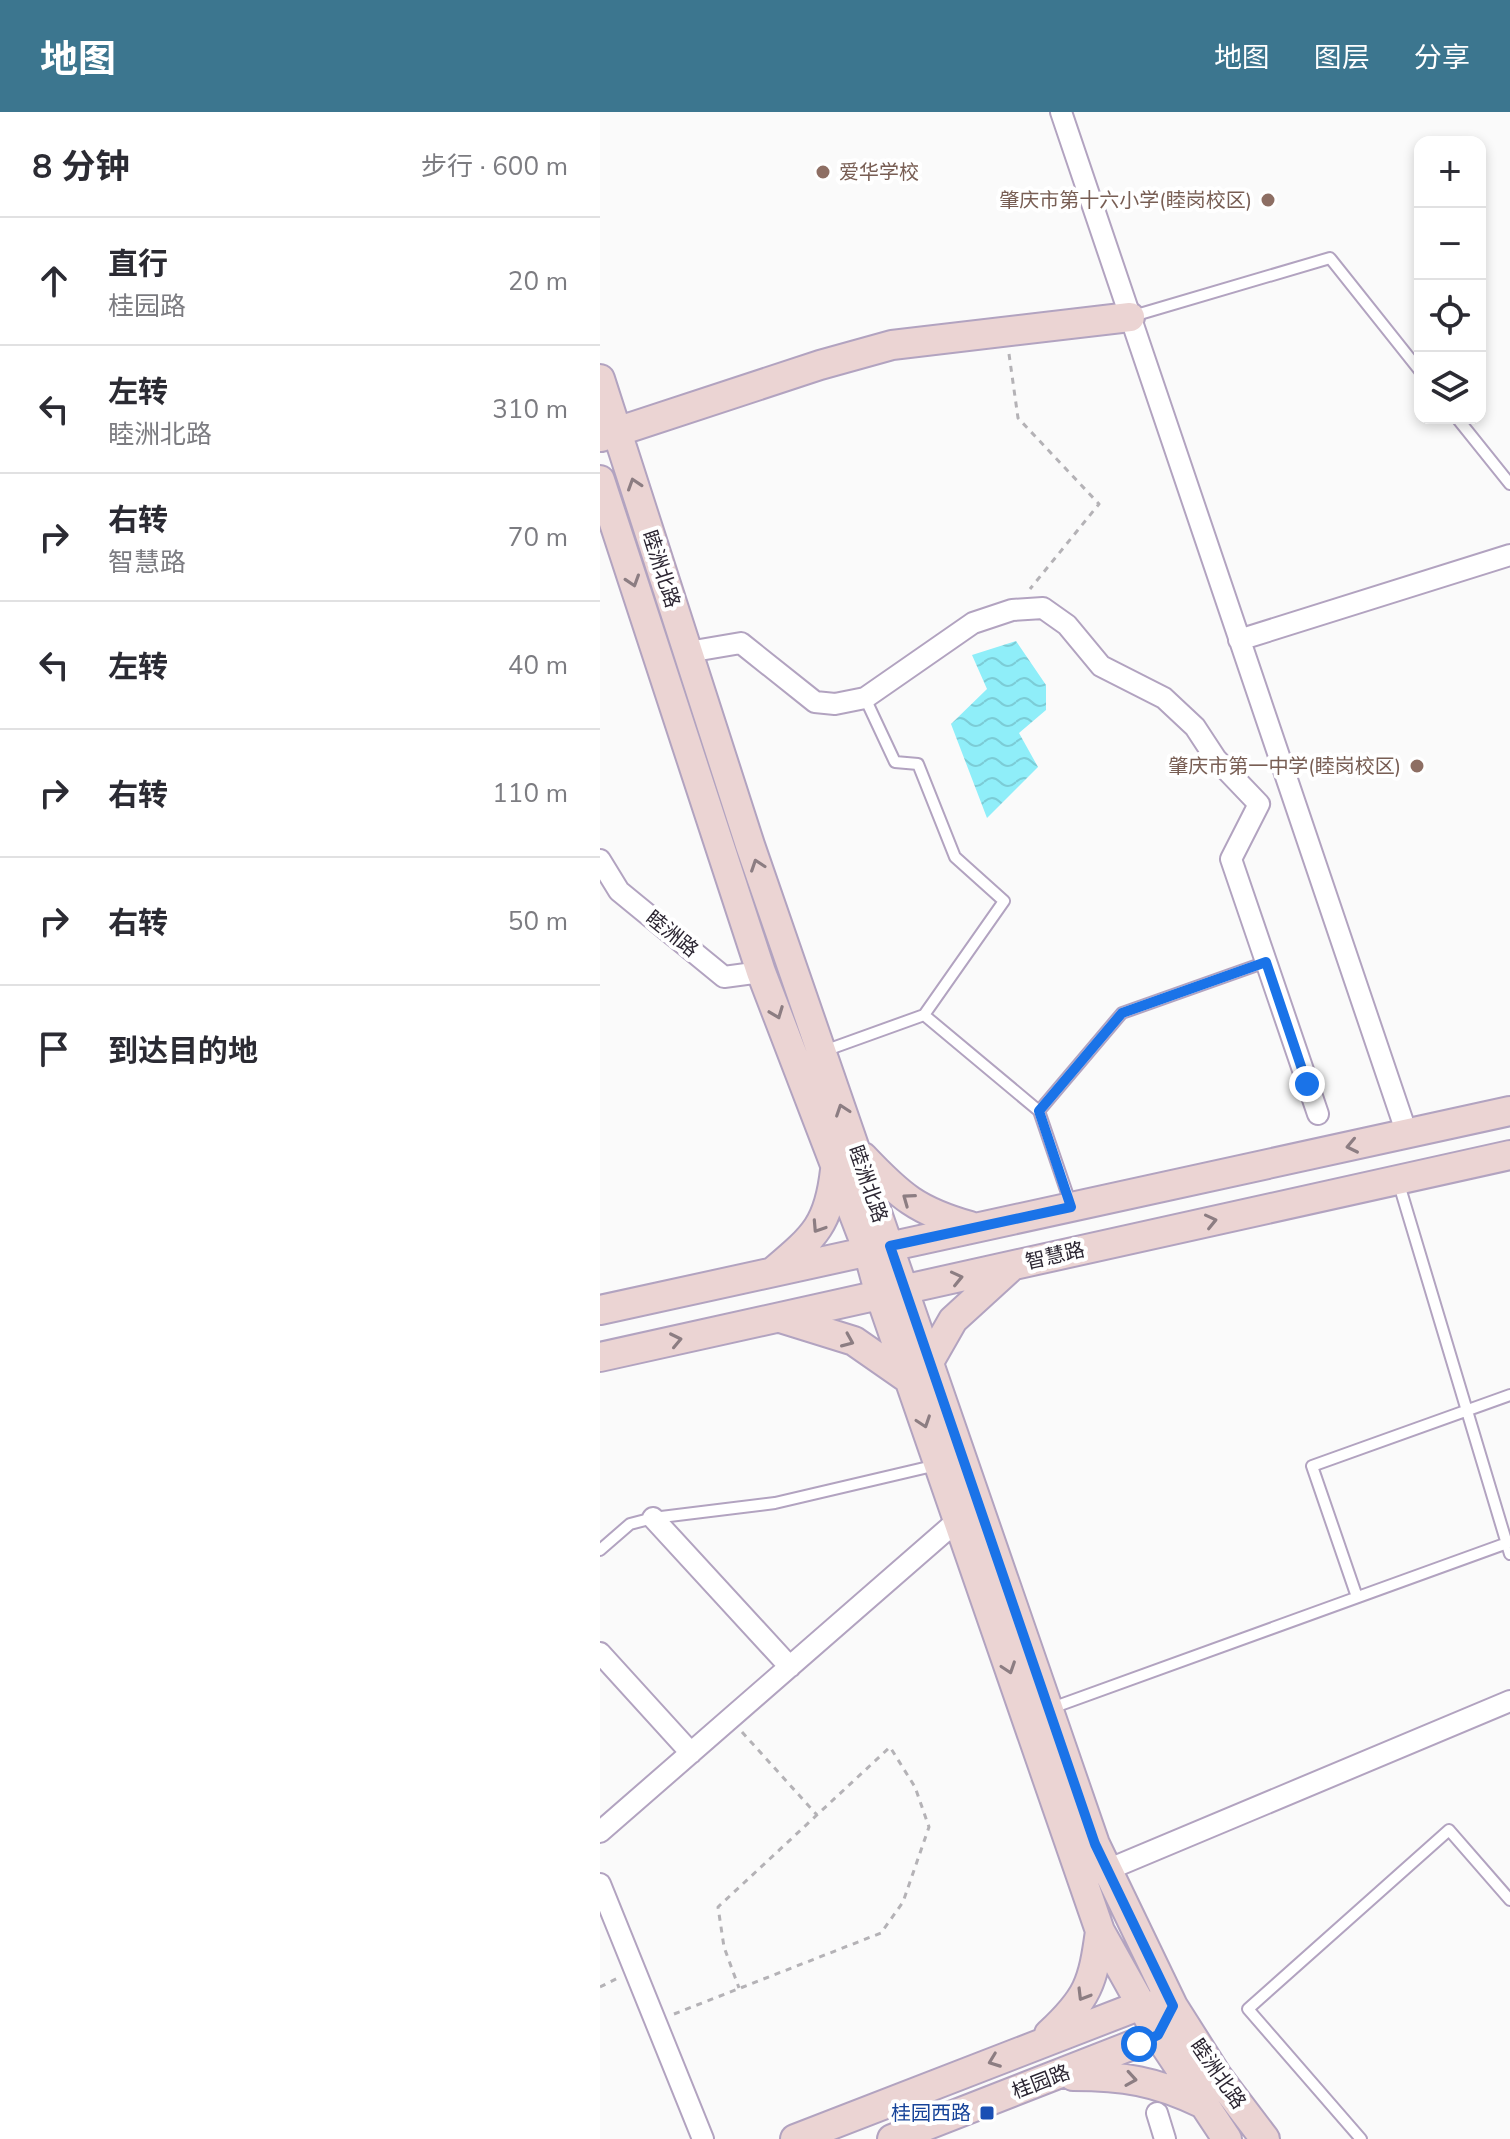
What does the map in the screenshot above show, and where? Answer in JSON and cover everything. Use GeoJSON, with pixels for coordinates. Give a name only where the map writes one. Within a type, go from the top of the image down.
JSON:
{"type":"FeatureCollection","features":[{"type":"Feature","properties":{"kind":"main road"},"geometry":{"type":"LineString","coordinates":[[608,434],[820,365],[892,345],[1130,317]]}},
{"type":"Feature","properties":{"kind":"main road","name":"睦洲北路"},"geometry":{"type":"LineString","coordinates":[[600,379],[608,434],[688,652],[750,845],[822,1052],[845,1157]]}},
{"type":"Feature","properties":{"kind":"main road","name":"睦洲北路"},"geometry":{"type":"LineString","coordinates":[[600,480],[761,972],[845,1157],[920,1371],[1049,1709],[1095,1844],[1173,2006],[1218,2077],[1265,2139]]}},
{"type":"Feature","properties":{"kind":"main road"},"geometry":{"type":"LineString","coordinates":[[600,1310],[1510,1111]]}},
{"type":"Feature","properties":{"kind":"main road"},"geometry":{"type":"LineString","coordinates":[[1468,1120],[1463,1133],[1466,1151],[1478,1162]]}},
{"type":"Feature","properties":{"kind":"main road","name":"智慧路"},"geometry":{"type":"LineString","coordinates":[[600,1357],[1510,1155]]}},
{"type":"Feature","properties":{"kind":"main road"},"geometry":{"type":"LineString","coordinates":[[772,1273],[805,1245],[822,1225],[845,1157],[912,1204],[937,1217],[974,1228]]}},
{"type":"Feature","properties":{"kind":"main road"},"geometry":{"type":"LineString","coordinates":[[779,1317],[854,1341],[920,1371],[953,1320],[1013,1265]]}},
{"type":"Feature","properties":{"kind":"main road","name":"睦洲北路"},"geometry":{"type":"LineString","coordinates":[[920,1371],[939,1465],[1100,1931],[1158,2035],[1227,2139]]}},
{"type":"Feature","properties":{"kind":"main road"},"geometry":{"type":"LineString","coordinates":[[1038,2044],[1083,1998],[1091,1983],[1100,1931]]}},
{"type":"Feature","properties":{"kind":"main road"},"geometry":{"type":"LineString","coordinates":[[795,2139],[1141,2005],[1173,2006],[1158,2035]]}},
{"type":"Feature","properties":{"kind":"main road","name":"桂园路"},"geometry":{"type":"LineString","coordinates":[[892,2139],[1158,2035]]}},
{"type":"Feature","properties":{"kind":"main road"},"geometry":{"type":"LineString","coordinates":[[1056,2076],[1117,2076],[1175,2090],[1201,2103]]}},
{"type":"Feature","properties":{"kind":"street"},"geometry":{"type":"LineString","coordinates":[[1061,112],[1407,1134]]}},
{"type":"Feature","properties":{"kind":"street"},"geometry":{"type":"LineString","coordinates":[[1239,640],[1510,555]]}},
{"type":"Feature","properties":{"kind":"street"},"geometry":{"type":"LineString","coordinates":[[688,652],[741,643],[815,702],[835,704],[865,698],[973,623],[1012,610],[1043,608],[1067,625],[1101,666],[1164,698],[1195,727],[1216,759],[1259,804],[1231,859],[1318,1114]]}},
{"type":"Feature","properties":{"kind":"street","name":"睦洲路"},"geometry":{"type":"LineString","coordinates":[[600,860],[619,891],[724,977],[761,972]]}},
{"type":"Feature","properties":{"kind":"street"},"geometry":{"type":"LineString","coordinates":[[653,1518],[790,1667]]}},
{"type":"Feature","properties":{"kind":"street"},"geometry":{"type":"LineString","coordinates":[[600,1832],[958,1520]]}},
{"type":"Feature","properties":{"kind":"street"},"geometry":{"type":"LineString","coordinates":[[600,1653],[691,1753]]}},
{"type":"Feature","properties":{"kind":"street"},"geometry":{"type":"LineString","coordinates":[[1107,1870],[1510,1701]]}},
{"type":"Feature","properties":{"kind":"street"},"geometry":{"type":"LineString","coordinates":[[600,1884],[703,2139]]}},
{"type":"Feature","properties":{"kind":"street"},"geometry":{"type":"LineString","coordinates":[[1157,2113],[1165,2139]]}},
{"type":"Feature","properties":{"kind":"lane"},"geometry":{"type":"LineString","coordinates":[[1130,317],[1330,258],[1414,363]]}},
{"type":"Feature","properties":{"kind":"lane"},"geometry":{"type":"LineString","coordinates":[[1462,424],[1510,484]]}},
{"type":"Feature","properties":{"kind":"lane"},"geometry":{"type":"LineString","coordinates":[[822,1052],[924,1015],[1004,901],[955,857],[918,764],[895,762],[865,698]]}},
{"type":"Feature","properties":{"kind":"lane"},"geometry":{"type":"LineString","coordinates":[[1039,1111],[1122,1013],[1266,962]]}},
{"type":"Feature","properties":{"kind":"lane"},"geometry":{"type":"LineString","coordinates":[[924,1015],[1039,1111],[1071,1207]]}},
{"type":"Feature","properties":{"kind":"lane"},"geometry":{"type":"LineString","coordinates":[[1049,1709],[1357,1597],[1509,1547],[1397,1179]]}},
{"type":"Feature","properties":{"kind":"lane"},"geometry":{"type":"LineString","coordinates":[[1357,1597],[1312,1466],[1510,1395]]}},
{"type":"Feature","properties":{"kind":"lane"},"geometry":{"type":"LineString","coordinates":[[600,1550],[630,1524],[653,1518],[775,1503],[939,1465]]}},
{"type":"Feature","properties":{"kind":"lane"},"geometry":{"type":"LineString","coordinates":[[1361,2139],[1248,2009],[1449,1830],[1510,1900]]}},
{"type":"Feature","properties":{"kind":"path"},"geometry":{"type":"LineString","coordinates":[[1006,332],[1018,418],[1099,504],[1012,610]]}},
{"type":"Feature","properties":{"kind":"path"},"geometry":{"type":"LineString","coordinates":[[730,1719],[817,1815]]}},
{"type":"Feature","properties":{"kind":"path"},"geometry":{"type":"LineString","coordinates":[[656,2021],[881,1933],[903,1902],[929,1827],[915,1787],[890,1747],[718,1907],[724,1947],[739,1988]]}},
{"type":"Feature","properties":{"kind":"water"},"geometry":{"type":"Polygon","coordinates":[[[1016,641],[1046,685],[1046,710],[1019,733],[1038,767],[987,818],[951,724],[987,689],[972,655],[1016,641]]]}},
{"type":"Feature","properties":{"kind":"place","name":"爱华学校"},"geometry":{"type":"Point","coordinates":[823,172]}},
{"type":"Feature","properties":{"kind":"place","name":"肇庆市第十六小学(睦岗校区)"},"geometry":{"type":"Point","coordinates":[1268,200]}},
{"type":"Feature","properties":{"kind":"place","name":"肇庆市第一中学(睦岗校区)"},"geometry":{"type":"Point","coordinates":[1417,766]}},
{"type":"Feature","properties":{"kind":"place","name":"桂园西路"},"geometry":{"type":"Point","coordinates":[987,2113]}},
{"type":"Feature","properties":{"kind":"route"},"geometry":{"type":"LineString","coordinates":[[1139,2044],[1158,2035],[1173,2006],[1095,1844],[890,1246],[1071,1207],[1039,1111],[1122,1013],[1266,962],[1307,1084]]}}]}
